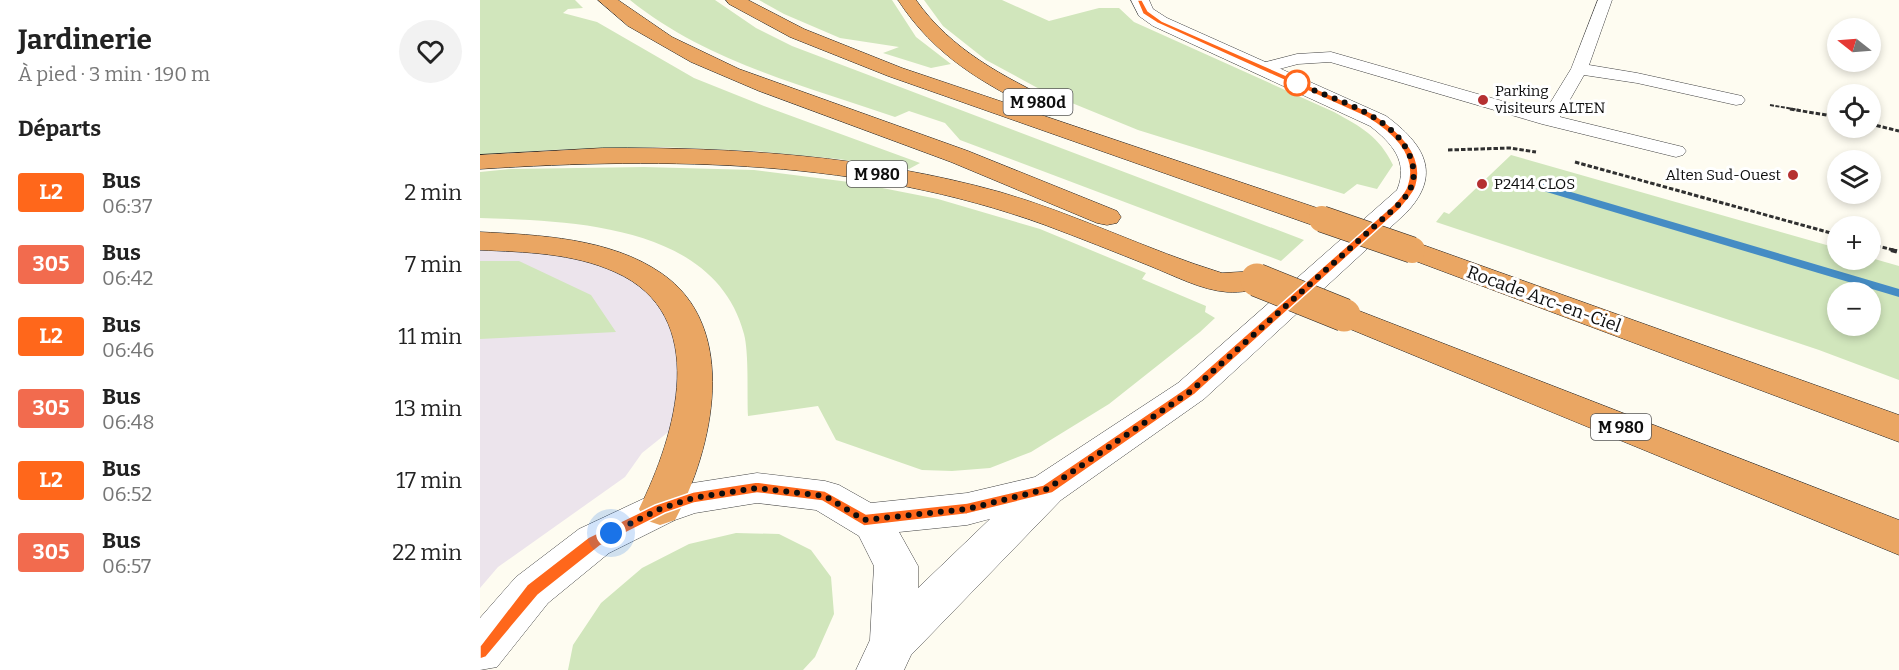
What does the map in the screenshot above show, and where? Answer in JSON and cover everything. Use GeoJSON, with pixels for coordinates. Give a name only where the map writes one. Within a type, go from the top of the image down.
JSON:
{"type":"FeatureCollection","features":[{"type":"Feature","properties":{"kind":"highway","name":"M 980"},"geometry":{"type":"LineString","coordinates":[[607,0],[622,13],[668,43],[734,73],[1007,174],[1257,280],[1899,538]]}},
{"type":"Feature","properties":{"kind":"highway","name":"Rocade Arc-en-Ciel"},"geometry":{"type":"LineString","coordinates":[[735,0],[796,33],[894,72],[1412,250],[1899,429]]}},
{"type":"Feature","properties":{"kind":"highway","name":"M 980d"},"geometry":{"type":"LineString","coordinates":[[907,0],[929,30],[975,66],[1015,90],[1065,115],[1175,156],[1188,172]]}},
{"type":"Feature","properties":{"kind":"highway","name":"M 980"},"geometry":{"type":"LineString","coordinates":[[480,162],[668,155],[785,161],[851,170],[968,192],[1034,212],[1223,283],[1257,280]]}},
{"type":"Feature","properties":{"kind":"highway"},"geometry":{"type":"LineString","coordinates":[[480,241],[555,247],[605,257],[645,276],[679,309],[691,338],[696,393],[678,473],[660,509]]}},
{"type":"Feature","properties":{"kind":"street"},"geometry":{"type":"LineString","coordinates":[[887,655],[1047,489],[1191,391],[1396,207],[1411,188],[1414,171],[1409,152],[1399,138],[1369,115],[1160,22],[1145,12],[1140,0]]}},
{"type":"Feature","properties":{"kind":"street"},"geometry":{"type":"LineString","coordinates":[[480,652],[532,590],[594,541],[660,509],[693,498],[757,488],[825,496],[874,525],[896,566],[887,655]]}},
{"type":"Feature","properties":{"kind":"street"},"geometry":{"type":"LineString","coordinates":[[864,520],[967,509],[1047,489]]}},
{"type":"Feature","properties":{"kind":"lane"},"geometry":{"type":"LineString","coordinates":[[1549,120],[1579,69],[1604,2]]}},
{"type":"Feature","properties":{"kind":"lane"},"geometry":{"type":"LineString","coordinates":[[1264,68],[1297,59],[1330,57],[1549,120],[1676,152]]}},
{"type":"Feature","properties":{"kind":"lane"},"geometry":{"type":"LineString","coordinates":[[1579,69],[1636,78],[1736,100]]}},
{"type":"Feature","properties":{"kind":"path"},"geometry":{"type":"LineString","coordinates":[[1767,105],[1781,105],[1827,115]]}},
{"type":"Feature","properties":{"kind":"path"},"geometry":{"type":"LineString","coordinates":[[1881,127],[1899,131]]}},
{"type":"Feature","properties":{"kind":"path"},"geometry":{"type":"LineString","coordinates":[[1409,152],[1510,148],[1545,154]]}},
{"type":"Feature","properties":{"kind":"path"},"geometry":{"type":"LineString","coordinates":[[1567,160],[1827,232]]}},
{"type":"Feature","properties":{"kind":"path"},"geometry":{"type":"LineString","coordinates":[[1881,247],[1899,252]]}},
{"type":"Feature","properties":{"kind":"shaded area"},"geometry":{"type":"Polygon","coordinates":[[[480,241],[555,247],[663,291],[692,413],[642,453],[625,477],[498,567],[480,588],[480,241]]]}},
{"type":"Feature","properties":{"kind":"green space"},"geometry":{"type":"Polygon","coordinates":[[[480,0],[575,0],[583,8],[568,9],[563,13],[597,22],[694,78],[920,163],[909,169],[755,151],[663,147],[550,150],[480,155],[480,0]]]}},
{"type":"Feature","properties":{"kind":"green space"},"geometry":{"type":"Polygon","coordinates":[[[630,0],[715,0],[756,28],[792,46],[1304,240],[1281,261],[960,140],[945,123],[909,111],[895,117],[757,70],[690,40],[630,0]]]}},
{"type":"Feature","properties":{"kind":"green space"},"geometry":{"type":"Polygon","coordinates":[[[759,0],[892,0],[916,37],[951,64],[931,68],[883,53],[899,47],[840,38],[784,14],[759,0]]]}},
{"type":"Feature","properties":{"kind":"green space"},"geometry":{"type":"Polygon","coordinates":[[[924,0],[1002,0],[1049,21],[1099,8],[1119,8],[1134,22],[1344,117],[1375,139],[1393,165],[1377,189],[1357,184],[1344,194],[1138,130],[1045,92],[986,60],[943,26],[924,0]]]}},
{"type":"Feature","properties":{"kind":"green space"},"geometry":{"type":"Polygon","coordinates":[[[1511,155],[1827,245],[1827,270],[1881,270],[1881,261],[1899,266],[1899,380],[1819,350],[1436,222],[1444,212],[1449,214],[1511,155]]]}},
{"type":"Feature","properties":{"kind":"green space"},"geometry":{"type":"Polygon","coordinates":[[[644,167],[754,170],[857,183],[938,199],[1040,229],[1146,273],[1142,279],[1206,306],[1205,312],[1215,318],[1109,404],[1031,452],[990,468],[952,471],[922,470],[836,440],[818,406],[748,416],[746,342],[728,298],[703,270],[672,250],[636,236],[596,227],[556,222],[480,218],[480,172],[511,169],[644,167]]]}},
{"type":"Feature","properties":{"kind":"green space"},"geometry":{"type":"Polygon","coordinates":[[[480,261],[519,261],[591,295],[616,332],[480,339],[480,261]]]}},
{"type":"Feature","properties":{"kind":"green space"},"geometry":{"type":"Polygon","coordinates":[[[736,533],[779,534],[811,550],[831,577],[834,614],[815,657],[803,670],[568,670],[573,645],[601,603],[642,568],[689,544],[736,533]]]}},
{"type":"Feature","properties":{"kind":"waterway"},"geometry":{"type":"LineString","coordinates":[[1527,183],[1899,293]]}},
{"type":"Feature","properties":{"kind":"bus line","name":"L2"},"geometry":{"type":"LineString","coordinates":[[480,651],[532,590],[594,541],[660,509],[693,498],[757,488],[825,496],[864,520],[967,509],[1047,489],[1191,391],[1396,207],[1411,188],[1414,171],[1409,152],[1399,138],[1383,124],[1369,115],[1160,22],[1145,12],[1140,0]]}},
{"type":"Feature","properties":{"kind":"place","name":"Parking visiteurs ALTEN"},"geometry":{"type":"Point","coordinates":[1483,100]}},
{"type":"Feature","properties":{"kind":"place","name":"Alten Sud-Ouest"},"geometry":{"type":"Point","coordinates":[1793,175]}},
{"type":"Feature","properties":{"kind":"place","name":"P2414 CLOS"},"geometry":{"type":"Point","coordinates":[1482,184]}},
{"type":"Feature","properties":{"kind":"route"},"geometry":{"type":"LineString","coordinates":[[611,533],[660,509],[693,498],[757,488],[825,496],[864,520],[967,509],[1047,489],[1191,391],[1396,207],[1411,188],[1414,171],[1409,152],[1399,138],[1369,115],[1297,83]]}}]}
